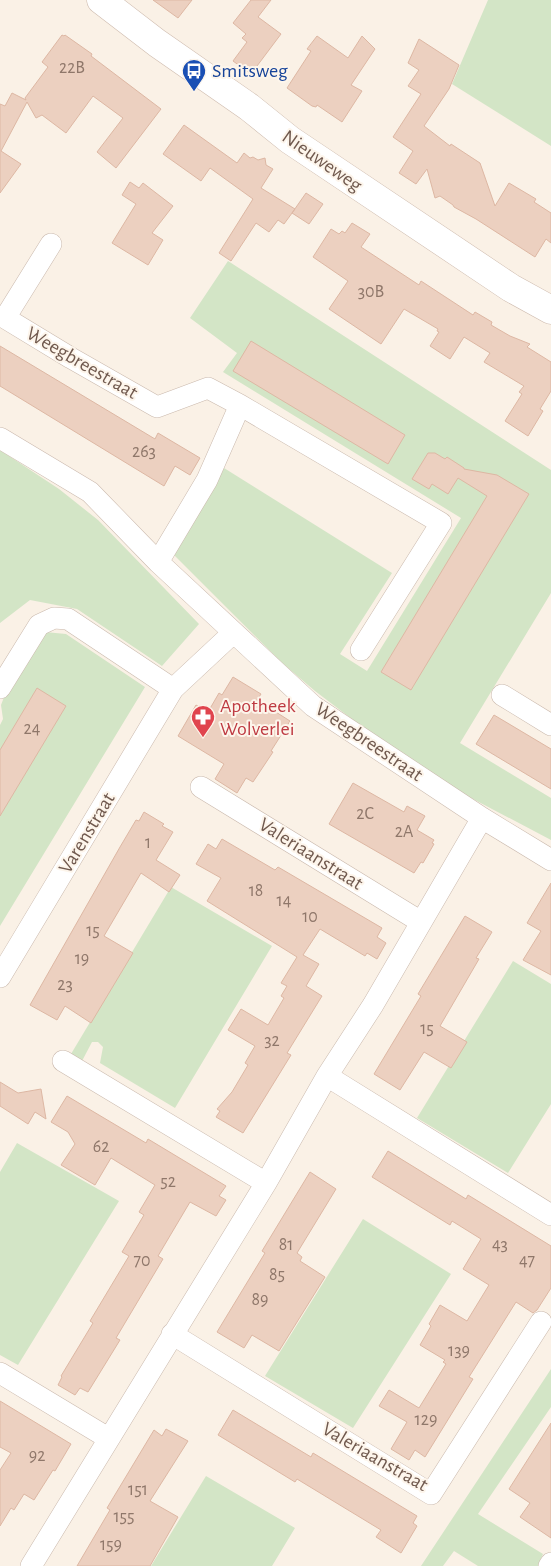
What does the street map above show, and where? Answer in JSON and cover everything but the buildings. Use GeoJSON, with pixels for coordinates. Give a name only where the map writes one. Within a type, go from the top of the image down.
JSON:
{"type":"FeatureCollection","features":[{"type":"Feature","properties":{"kind":"street","name":"Nieuweweg"},"geometry":{"type":"LineString","coordinates":[[111,3],[187,64],[249,107],[290,140],[511,288],[551,310]]}},
{"type":"Feature","properties":{"kind":"street","name":"Weegbreestraat"},"geometry":{"type":"LineString","coordinates":[[51,244],[5,318],[70,358],[157,407],[208,388],[240,404],[441,524],[361,650]]}},
{"type":"Feature","properties":{"kind":"street"},"geometry":{"type":"LineString","coordinates":[[158,562],[207,480],[240,404]]}},
{"type":"Feature","properties":{"kind":"street","name":"Weegbreestraat"},"geometry":{"type":"LineString","coordinates":[[0,438],[90,492],[158,562],[313,706],[482,818],[551,860]]}},
{"type":"Feature","properties":{"kind":"street"},"geometry":{"type":"LineString","coordinates":[[0,688],[39,625],[54,618],[68,619],[173,689]]}},
{"type":"Feature","properties":{"kind":"street","name":"Varenstraat"},"geometry":{"type":"LineString","coordinates":[[0,977],[173,689],[233,633]]}},
{"type":"Feature","properties":{"kind":"street"},"geometry":{"type":"LineString","coordinates":[[502,695],[551,725]]}},
{"type":"Feature","properties":{"kind":"street","name":"Valeriaanstraat"},"geometry":{"type":"LineString","coordinates":[[200,787],[421,922]]}},
{"type":"Feature","properties":{"kind":"street"},"geometry":{"type":"LineString","coordinates":[[31,1566],[266,1183],[327,1076],[373,1005],[482,818]]}},
{"type":"Feature","properties":{"kind":"street"},"geometry":{"type":"LineString","coordinates":[[63,1061],[266,1183]]}},
{"type":"Feature","properties":{"kind":"street"},"geometry":{"type":"LineString","coordinates":[[327,1076],[551,1215]]}},
{"type":"Feature","properties":{"kind":"street","name":"Valeriaanstraat"},"geometry":{"type":"LineString","coordinates":[[172,1334],[431,1494],[540,1322]]}},
{"type":"Feature","properties":{"kind":"street"},"geometry":{"type":"LineString","coordinates":[[0,1373],[108,1438]]}},
{"type":"Feature","properties":{"kind":"green space"},"geometry":{"type":"Polygon","coordinates":[[[488,0],[551,0],[551,146],[452,84],[488,0]]]}},
{"type":"Feature","properties":{"kind":"green space"},"geometry":{"type":"Polygon","coordinates":[[[228,261],[551,470],[551,593],[460,743],[551,798],[551,840],[437,780],[365,729],[281,662],[174,555],[224,468],[392,573],[340,654],[367,671],[461,518],[223,372],[237,353],[190,318],[228,261]]]}},
{"type":"Feature","properties":{"kind":"green space"},"geometry":{"type":"Polygon","coordinates":[[[0,450],[59,489],[98,520],[199,624],[162,666],[77,609],[30,600],[0,623],[0,450]]]}},
{"type":"Feature","properties":{"kind":"green space"},"geometry":{"type":"Polygon","coordinates":[[[45,632],[66,634],[145,687],[0,926],[0,725],[3,719],[1,705],[8,687],[45,632]]]}},
{"type":"Feature","properties":{"kind":"green space"},"geometry":{"type":"Polygon","coordinates":[[[171,887],[272,946],[175,1108],[100,1063],[103,1047],[98,1042],[92,1042],[82,1061],[71,1054],[171,887]]]}},
{"type":"Feature","properties":{"kind":"green space"},"geometry":{"type":"Polygon","coordinates":[[[513,961],[551,984],[551,1104],[508,1173],[417,1118],[513,961]]]}},
{"type":"Feature","properties":{"kind":"green space"},"geometry":{"type":"Polygon","coordinates":[[[17,1143],[119,1201],[18,1365],[0,1355],[0,1172],[17,1143]]]}},
{"type":"Feature","properties":{"kind":"green space"},"geometry":{"type":"Polygon","coordinates":[[[363,1219],[451,1274],[353,1428],[265,1376],[363,1219]]]}},
{"type":"Feature","properties":{"kind":"green space"},"geometry":{"type":"Polygon","coordinates":[[[551,1369],[551,1407],[478,1514],[543,1554],[538,1566],[478,1566],[454,1551],[443,1566],[421,1566],[551,1369]]]}},
{"type":"Feature","properties":{"kind":"green space"},"geometry":{"type":"Polygon","coordinates":[[[206,1476],[295,1528],[272,1566],[151,1566],[206,1476]]]}},
{"type":"Feature","properties":{"kind":"place","name":"Smitsweg"},"geometry":{"type":"Point","coordinates":[194,92]}},
{"type":"Feature","properties":{"kind":"place","name":"Apotheek Wolverlei"},"geometry":{"type":"Point","coordinates":[203,738]}}]}
